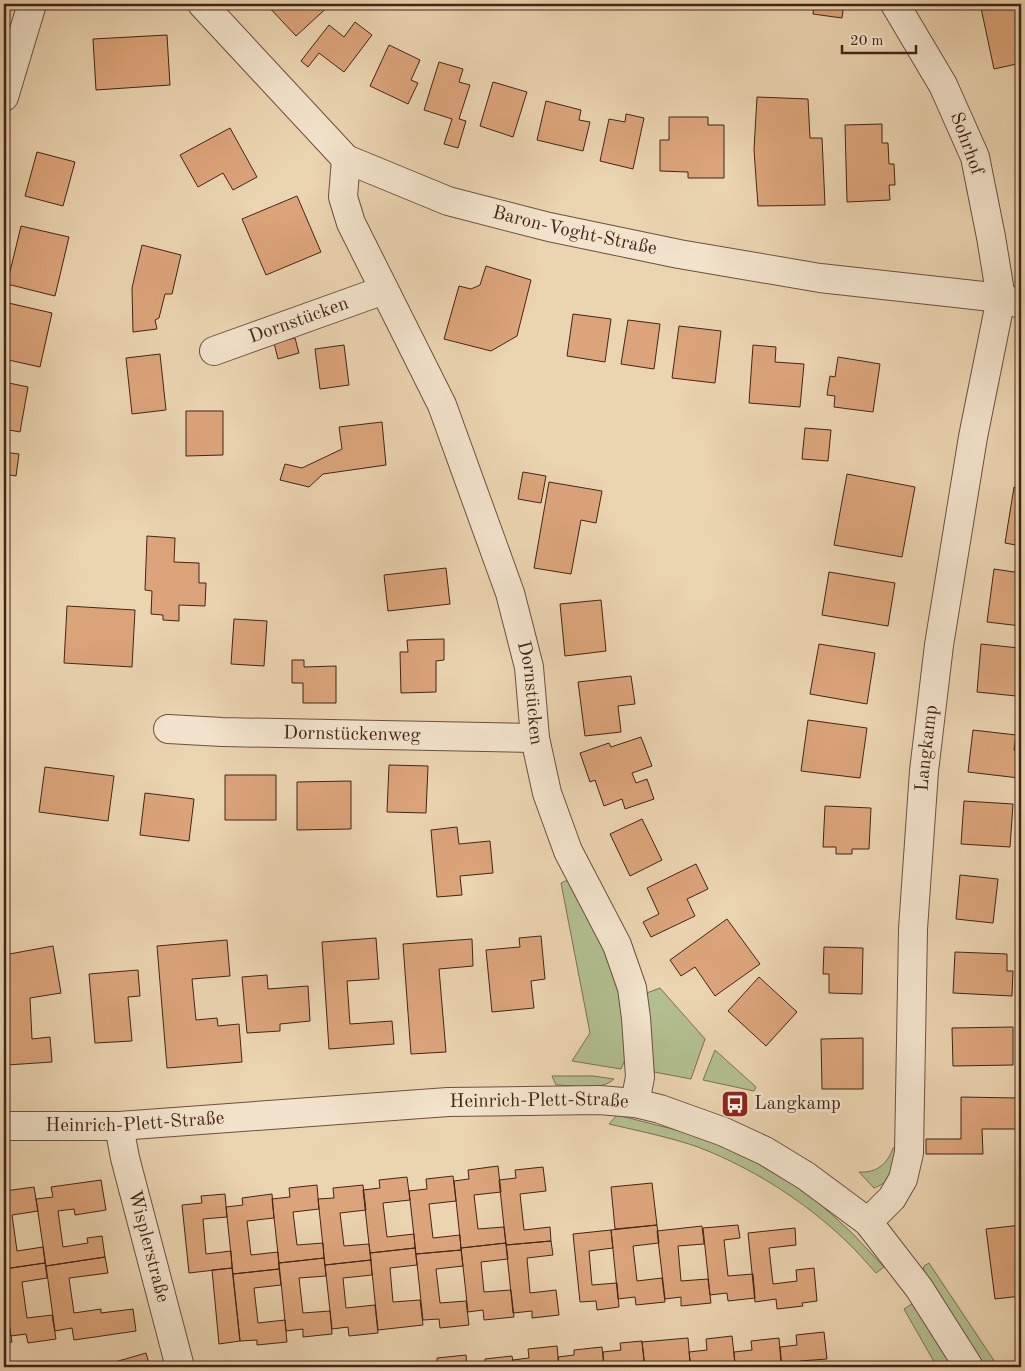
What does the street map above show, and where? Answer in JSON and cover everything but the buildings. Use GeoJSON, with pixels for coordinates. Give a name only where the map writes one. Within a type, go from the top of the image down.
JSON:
{"type":"FeatureCollection","features":[{"type":"Feature","properties":{"kind":"street"},"geometry":{"type":"LineString","coordinates":[[4,98],[32,4]]}},
{"type":"Feature","properties":{"kind":"street","name":"Baron-Voght-Straße"},"geometry":{"type":"LineString","coordinates":[[202,4],[346,159],[448,202],[559,229],[679,254],[820,278],[1011,301]]}},
{"type":"Feature","properties":{"kind":"street","name":"Sohrhof"},"geometry":{"type":"LineString","coordinates":[[895,4],[943,85],[975,157],[991,237],[1011,301]]}},
{"type":"Feature","properties":{"kind":"street","name":"Dornstücken"},"geometry":{"type":"LineString","coordinates":[[346,159],[343,197],[351,223],[442,405],[510,593],[529,667],[535,738],[547,793],[568,851],[617,945],[632,988],[640,1076],[635,1104]]}},
{"type":"Feature","properties":{"kind":"street","name":"Dornstücken"},"geometry":{"type":"LineString","coordinates":[[214,351],[384,290]]}},
{"type":"Feature","properties":{"kind":"street","name":"Langkamp"},"geometry":{"type":"LineString","coordinates":[[868,1222],[892,1198],[903,1178],[909,1153],[913,929],[924,771],[940,645],[972,437],[1011,301]]}},
{"type":"Feature","properties":{"kind":"street","name":"Dornstückenweg"},"geometry":{"type":"LineString","coordinates":[[168,729],[232,733],[535,738]]}},
{"type":"Feature","properties":{"kind":"street","name":"Heinrich-Plett-Straße"},"geometry":{"type":"LineString","coordinates":[[4,1126],[119,1126],[448,1102],[582,1099],[635,1104],[684,1117],[765,1151],[806,1176],[868,1222],[919,1288],[968,1367]]}},
{"type":"Feature","properties":{"kind":"street","name":"Wisplerstraße"},"geometry":{"type":"LineString","coordinates":[[119,1126],[125,1158],[180,1367]]}},
{"type":"Feature","properties":{"kind":"green space"},"geometry":{"type":"Polygon","coordinates":[[[570,879],[608,955],[620,993],[628,1053],[621,1069],[572,1061],[590,1033],[561,883],[570,879]]]}},
{"type":"Feature","properties":{"kind":"green space"},"geometry":{"type":"Polygon","coordinates":[[[660,988],[705,1039],[691,1079],[654,1072],[644,994],[660,988]]]}},
{"type":"Feature","properties":{"kind":"green space"},"geometry":{"type":"Polygon","coordinates":[[[715,1050],[756,1087],[754,1091],[703,1080],[715,1050]]]}},
{"type":"Feature","properties":{"kind":"green space"},"geometry":{"type":"Polygon","coordinates":[[[552,1076],[593,1076],[614,1079],[594,1087],[579,1087],[556,1085],[552,1076]]]}},
{"type":"Feature","properties":{"kind":"green space"},"geometry":{"type":"Polygon","coordinates":[[[617,1115],[700,1136],[780,1174],[817,1201],[852,1233],[884,1267],[876,1273],[829,1225],[776,1186],[757,1175],[698,1147],[609,1124],[617,1115]]]}},
{"type":"Feature","properties":{"kind":"green space"},"geometry":{"type":"Polygon","coordinates":[[[893,1148],[897,1148],[892,1172],[886,1181],[874,1188],[859,1172],[871,1171],[880,1167],[888,1159],[893,1148]]]}},
{"type":"Feature","properties":{"kind":"green space"},"geometry":{"type":"Polygon","coordinates":[[[929,1263],[997,1367],[983,1367],[923,1272],[924,1266],[929,1263]]]}},
{"type":"Feature","properties":{"kind":"green space"},"geometry":{"type":"Polygon","coordinates":[[[912,1304],[952,1367],[937,1367],[904,1309],[912,1304]]]}},
{"type":"Feature","properties":{"kind":"place","name":"Langkamp"},"geometry":{"type":"Point","coordinates":[735,1104]}}]}
